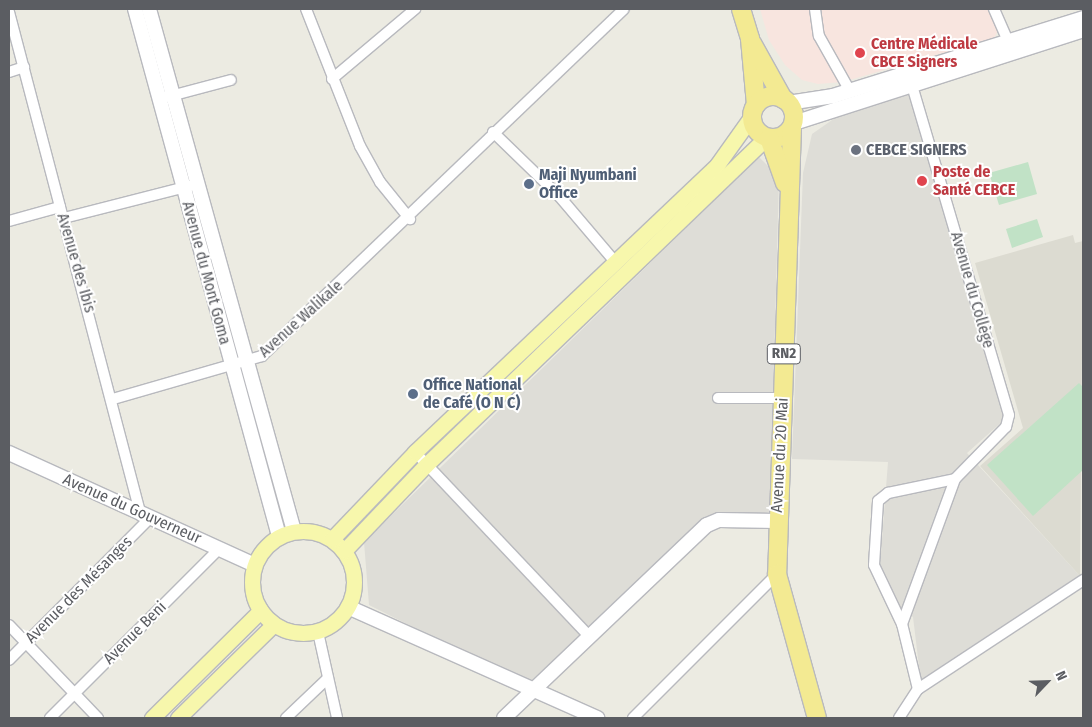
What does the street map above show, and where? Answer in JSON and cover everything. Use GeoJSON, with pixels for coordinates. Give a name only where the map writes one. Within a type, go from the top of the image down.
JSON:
{"type":"FeatureCollection","features":[{"type":"Feature","properties":{"kind":"highway","name":"RN2"},"geometry":{"type":"LineString","coordinates":[[741,9],[750,38],[786,101],[793,125],[787,187]]}},
{"type":"Feature","properties":{"kind":"highway","name":"RN2"},"geometry":{"type":"LineString","coordinates":[[750,38],[756,129],[768,138],[787,187]]}},
{"type":"Feature","properties":{"kind":"highway"},"geometry":{"type":"LineString","coordinates":[[754,110],[772,96],[786,101]]}},
{"type":"Feature","properties":{"kind":"highway"},"geometry":{"type":"LineString","coordinates":[[768,138],[780,138],[793,125]]}},
{"type":"Feature","properties":{"kind":"highway","name":"Avenue du 20 Mai"},"geometry":{"type":"LineString","coordinates":[[787,187],[783,398],[777,521],[778,574],[817,718]]}},
{"type":"Feature","properties":{"kind":"main road"},"geometry":{"type":"LineString","coordinates":[[332,539],[415,452],[717,165],[754,110]]}},
{"type":"Feature","properties":{"kind":"main road"},"geometry":{"type":"LineString","coordinates":[[344,551],[426,465],[768,138]]}},
{"type":"Feature","properties":{"kind":"main road"},"geometry":{"type":"LineString","coordinates":[[294,531],[332,539],[344,551],[354,579],[348,607],[318,632],[302,634],[274,624],[261,610],[252,580],[255,565],[279,536],[294,531]]}},
{"type":"Feature","properties":{"kind":"main road"},"geometry":{"type":"LineString","coordinates":[[152,718],[261,610]]}},
{"type":"Feature","properties":{"kind":"main road"},"geometry":{"type":"LineString","coordinates":[[178,718],[274,624]]}},
{"type":"Feature","properties":{"kind":"street"},"geometry":{"type":"LineString","coordinates":[[135,9],[151,41]]}},
{"type":"Feature","properties":{"kind":"street"},"geometry":{"type":"LineString","coordinates":[[149,9],[151,41],[190,186],[248,364],[294,531]]}},
{"type":"Feature","properties":{"kind":"street"},"geometry":{"type":"LineString","coordinates":[[306,9],[332,79],[369,164],[410,218]]}},
{"type":"Feature","properties":{"kind":"street"},"geometry":{"type":"LineString","coordinates":[[332,79],[415,9]]}},
{"type":"Feature","properties":{"kind":"street","name":"Avenue Walikale"},"geometry":{"type":"LineString","coordinates":[[113,399],[248,364],[262,356],[410,218],[494,132],[620,9]]}},
{"type":"Feature","properties":{"kind":"street"},"geometry":{"type":"LineString","coordinates":[[815,9],[819,36],[850,91]]}},
{"type":"Feature","properties":{"kind":"street"},"geometry":{"type":"LineString","coordinates":[[994,9],[1009,45]]}},
{"type":"Feature","properties":{"kind":"street","name":"Avenue des Ibis"},"geometry":{"type":"LineString","coordinates":[[9,12],[145,518]]}},
{"type":"Feature","properties":{"kind":"street"},"geometry":{"type":"LineString","coordinates":[[1038,37],[1083,18]]}},
{"type":"Feature","properties":{"kind":"street"},"geometry":{"type":"LineString","coordinates":[[786,101],[850,91],[1038,37],[1083,30]]}},
{"type":"Feature","properties":{"kind":"street"},"geometry":{"type":"LineString","coordinates":[[793,125],[911,83],[1009,45]]}},
{"type":"Feature","properties":{"kind":"street"},"geometry":{"type":"LineString","coordinates":[[9,72],[24,67]]}},
{"type":"Feature","properties":{"kind":"street"},"geometry":{"type":"LineString","coordinates":[[166,98],[232,80]]}},
{"type":"Feature","properties":{"kind":"street","name":"Avenue du Collège"},"geometry":{"type":"LineString","coordinates":[[911,83],[1009,416],[1006,427],[955,479]]}},
{"type":"Feature","properties":{"kind":"street"},"geometry":{"type":"LineString","coordinates":[[494,132],[560,197],[616,262]]}},
{"type":"Feature","properties":{"kind":"street"},"geometry":{"type":"LineString","coordinates":[[64,218],[190,186]]}},
{"type":"Feature","properties":{"kind":"street","name":"Avenue du Mont Goma"},"geometry":{"type":"LineString","coordinates":[[190,186],[233,368],[279,536]]}},
{"type":"Feature","properties":{"kind":"street"},"geometry":{"type":"LineString","coordinates":[[9,221],[60,207]]}},
{"type":"Feature","properties":{"kind":"street"},"geometry":{"type":"LineString","coordinates":[[718,398],[783,398]]}},
{"type":"Feature","properties":{"kind":"street"},"geometry":{"type":"LineString","coordinates":[[415,452],[589,636]]}},
{"type":"Feature","properties":{"kind":"street","name":"Avenue du Gouverneur"},"geometry":{"type":"LineString","coordinates":[[9,453],[145,518],[220,548],[255,565]]}},
{"type":"Feature","properties":{"kind":"street"},"geometry":{"type":"LineString","coordinates":[[918,689],[902,624],[874,565],[878,501],[888,493],[955,479]]}},
{"type":"Feature","properties":{"kind":"street"},"geometry":{"type":"LineString","coordinates":[[902,624],[955,479]]}},
{"type":"Feature","properties":{"kind":"street","name":"Avenue des Mésanges"},"geometry":{"type":"LineString","coordinates":[[9,660],[145,518]]}},
{"type":"Feature","properties":{"kind":"street"},"geometry":{"type":"LineString","coordinates":[[504,718],[712,522],[777,521]]}},
{"type":"Feature","properties":{"kind":"street","name":"Avenue Beni"},"geometry":{"type":"LineString","coordinates":[[50,718],[220,548]]}},
{"type":"Feature","properties":{"kind":"street"},"geometry":{"type":"LineString","coordinates":[[633,718],[778,574]]}},
{"type":"Feature","properties":{"kind":"street"},"geometry":{"type":"LineString","coordinates":[[899,718],[918,689],[1083,580]]}},
{"type":"Feature","properties":{"kind":"street"},"geometry":{"type":"LineString","coordinates":[[348,607],[597,718]]}},
{"type":"Feature","properties":{"kind":"street"},"geometry":{"type":"LineString","coordinates":[[9,625],[98,718]]}},
{"type":"Feature","properties":{"kind":"street"},"geometry":{"type":"LineString","coordinates":[[318,632],[338,718]]}},
{"type":"Feature","properties":{"kind":"street"},"geometry":{"type":"LineString","coordinates":[[286,718],[328,678]]}},
{"type":"Feature","properties":{"kind":"shaded area","name":"Centre Médicale CBCE Signers"},"geometry":{"type":"Polygon","coordinates":[[[760,9],[990,9],[999,29],[994,38],[843,82],[818,84],[802,80],[785,65],[769,40],[760,9]]]}},
{"type":"Feature","properties":{"kind":"shaded area"},"geometry":{"type":"Polygon","coordinates":[[[908,87],[1004,420],[967,453],[1080,576],[921,683],[913,617],[895,602],[880,564],[888,462],[792,459],[803,173],[812,134],[845,111],[908,87]]]}},
{"type":"Feature","properties":{"kind":"shaded area"},"geometry":{"type":"Polygon","coordinates":[[[759,157],[779,177],[770,512],[741,519],[712,518],[527,684],[369,605],[364,542],[759,157]]]}},
{"type":"Feature","properties":{"kind":"shaded area"},"geometry":{"type":"Polygon","coordinates":[[[1073,235],[1075,243],[1083,241],[1080,576],[980,466],[1023,428],[975,263],[1073,235]]]}},
{"type":"Feature","properties":{"kind":"green space"},"geometry":{"type":"Polygon","coordinates":[[[1028,162],[1037,194],[999,205],[989,173],[1028,162]]]}},
{"type":"Feature","properties":{"kind":"green space"},"geometry":{"type":"Polygon","coordinates":[[[1037,219],[1043,237],[1012,248],[1006,229],[1037,219]]]}},
{"type":"Feature","properties":{"kind":"green space"},"geometry":{"type":"Polygon","coordinates":[[[1079,383],[1083,387],[1083,470],[1033,516],[987,465],[1079,383]]]}},
{"type":"Feature","properties":{"kind":"place","name":"Centre Médicale CBCE Signers"},"geometry":{"type":"Point","coordinates":[860,53]}},
{"type":"Feature","properties":{"kind":"place","name":"CEBCE SIGNERS"},"geometry":{"type":"Point","coordinates":[856,150]}},
{"type":"Feature","properties":{"kind":"place","name":"Poste de Santé CEBCE"},"geometry":{"type":"Point","coordinates":[922,181]}},
{"type":"Feature","properties":{"kind":"place","name":"Maji Nyumbani Office"},"geometry":{"type":"Point","coordinates":[529,184]}},
{"type":"Feature","properties":{"kind":"place","name":"Office National de Café (O N C)"},"geometry":{"type":"Point","coordinates":[413,394]}}]}
